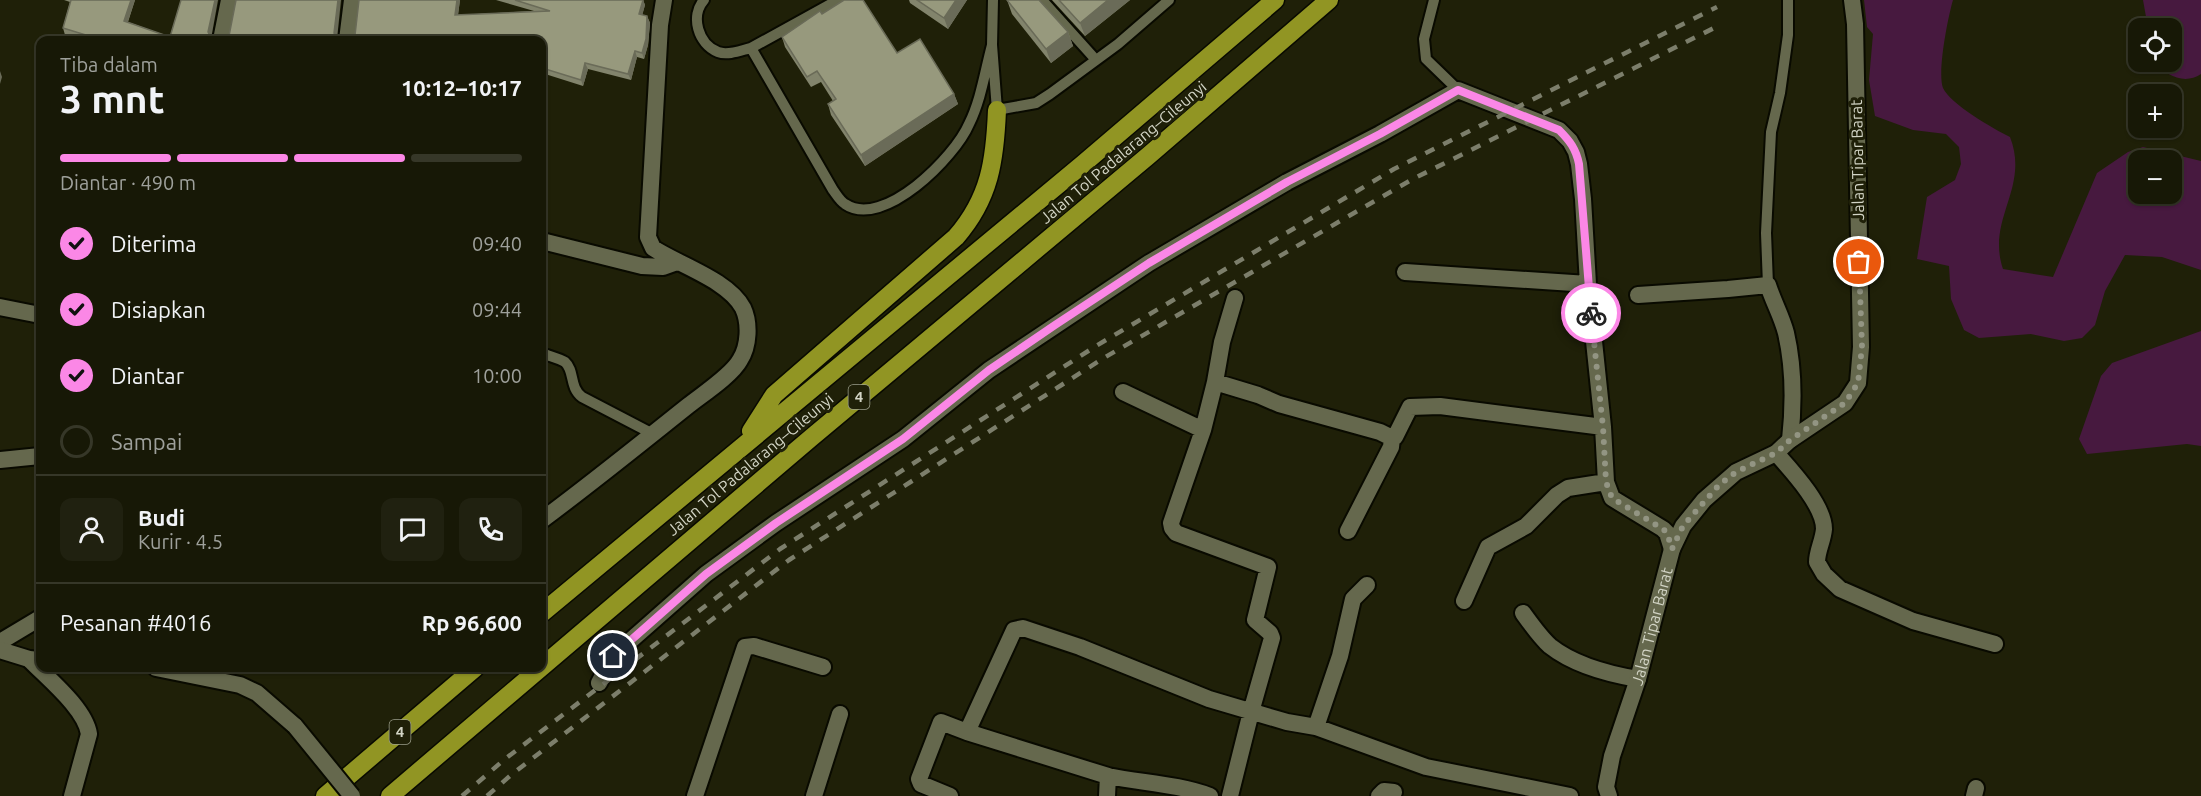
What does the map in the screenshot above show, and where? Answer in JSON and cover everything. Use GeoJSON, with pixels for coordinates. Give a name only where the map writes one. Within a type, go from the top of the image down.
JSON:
{"type":"FeatureCollection","features":[{"type":"Feature","properties":{"kind":"highway","name":"Jalan Tol Padalarang–Cileunyi"},"geometry":{"type":"LineString","coordinates":[[546,610],[1083,164],[1275,0]]}},
{"type":"Feature","properties":{"kind":"highway","name":"Jalan Tol Padalarang–Cileunyi"},"geometry":{"type":"LineString","coordinates":[[546,663],[812,437],[1157,149],[1329,0]]}},
{"type":"Feature","properties":{"kind":"highway"},"geometry":{"type":"LineString","coordinates":[[740,448],[774,395],[956,237],[970,221],[989,183],[995,151],[997,110]]}},
{"type":"Feature","properties":{"kind":"highway","name":"4"},"geometry":{"type":"LineString","coordinates":[[325,796],[470,672]]}},
{"type":"Feature","properties":{"kind":"highway","name":"Jalan Tol Padalarang–Cileunyi"},"geometry":{"type":"LineString","coordinates":[[390,796],[536,672]]}},
{"type":"Feature","properties":{"kind":"street"},"geometry":{"type":"LineString","coordinates":[[222,36],[229,0]]}},
{"type":"Feature","properties":{"kind":"street"},"geometry":{"type":"LineString","coordinates":[[348,36],[352,0]]}},
{"type":"Feature","properties":{"kind":"street"},"geometry":{"type":"LineString","coordinates":[[546,517],[613,467],[740,362],[747,345],[747,323],[744,310],[736,297],[716,282],[653,248],[648,237],[659,36],[664,0]]}},
{"type":"Feature","properties":{"kind":"street","name":"Jalan Tipar Barat"},"geometry":{"type":"LineString","coordinates":[[1609,796],[1606,787],[1612,756],[1638,679],[1672,549],[1683,526],[1719,485],[1736,472],[1776,453],[1790,440],[1845,403],[1858,383],[1862,347],[1855,24],[1852,0]]}},
{"type":"Feature","properties":{"kind":"street"},"geometry":{"type":"LineString","coordinates":[[599,682],[613,656],[706,574],[776,523],[903,439],[989,370],[1149,263],[1287,182],[1458,90],[1559,130],[1570,141],[1576,152],[1579,164],[1588,284],[1603,427],[1606,482],[1612,498],[1667,533],[1672,549]]}},
{"type":"Feature","properties":{"kind":"street"},"geometry":{"type":"LineString","coordinates":[[546,242],[642,266],[663,267],[677,262]]}},
{"type":"Feature","properties":{"kind":"street"},"geometry":{"type":"LineString","coordinates":[[1405,272],[1588,284]]}},
{"type":"Feature","properties":{"kind":"street"},"geometry":{"type":"LineString","coordinates":[[1638,295],[1728,290],[1768,285],[1785,331],[1791,367],[1794,402],[1790,440]]}},
{"type":"Feature","properties":{"kind":"street"},"geometry":{"type":"LineString","coordinates":[[1230,796],[1272,638],[1270,633],[1255,620],[1268,567],[1176,533],[1172,528],[1172,519],[1203,430],[1234,298]]}},
{"type":"Feature","properties":{"kind":"street"},"geometry":{"type":"LineString","coordinates":[[0,307],[36,314]]}},
{"type":"Feature","properties":{"kind":"street"},"geometry":{"type":"LineString","coordinates":[[1215,382],[1257,394],[1280,404],[1380,432],[1392,438]]}},
{"type":"Feature","properties":{"kind":"street"},"geometry":{"type":"LineString","coordinates":[[1123,392],[1203,430]]}},
{"type":"Feature","properties":{"kind":"street"},"geometry":{"type":"LineString","coordinates":[[1348,531],[1391,447],[1392,438],[1395,437],[1410,407],[1414,405],[1440,406],[1603,427]]}},
{"type":"Feature","properties":{"kind":"street"},"geometry":{"type":"LineString","coordinates":[[1776,453],[1799,479],[1818,510],[1824,527],[1817,562],[1824,574],[1840,589],[1914,621],[1995,644]]}},
{"type":"Feature","properties":{"kind":"street"},"geometry":{"type":"LineString","coordinates":[[0,460],[36,456]]}},
{"type":"Feature","properties":{"kind":"street"},"geometry":{"type":"LineString","coordinates":[[1464,601],[1488,548],[1526,526],[1557,495],[1568,488],[1606,482]]}},
{"type":"Feature","properties":{"kind":"street"},"geometry":{"type":"LineString","coordinates":[[1316,727],[1340,657],[1353,599],[1367,585]]}},
{"type":"Feature","properties":{"kind":"street"},"geometry":{"type":"LineString","coordinates":[[1523,613],[1549,645],[1559,652],[1606,673],[1638,679]]}},
{"type":"Feature","properties":{"kind":"street"},"geometry":{"type":"LineString","coordinates":[[0,642],[36,620]]}},
{"type":"Feature","properties":{"kind":"street"},"geometry":{"type":"LineString","coordinates":[[0,625],[17,632]]}},
{"type":"Feature","properties":{"kind":"street"},"geometry":{"type":"LineString","coordinates":[[967,732],[1014,630],[1023,628],[1080,647],[1209,699],[1251,712],[1316,727],[1426,767],[1533,793],[1570,796]]}},
{"type":"Feature","properties":{"kind":"street"},"geometry":{"type":"LineString","coordinates":[[695,796],[745,647],[754,646],[823,667]]}},
{"type":"Feature","properties":{"kind":"street"},"geometry":{"type":"LineString","coordinates":[[0,650],[35,659]]}},
{"type":"Feature","properties":{"kind":"street"},"geometry":{"type":"LineString","coordinates":[[46,672],[79,712],[88,728],[89,734],[72,796]]}},
{"type":"Feature","properties":{"kind":"street"},"geometry":{"type":"LineString","coordinates":[[176,672],[240,685],[257,693],[295,726],[352,796]]}},
{"type":"Feature","properties":{"kind":"street"},"geometry":{"type":"LineString","coordinates":[[814,796],[840,714]]}},
{"type":"Feature","properties":{"kind":"street"},"geometry":{"type":"LineString","coordinates":[[951,796],[921,784],[919,781],[940,723],[943,722],[967,732],[1108,776],[1172,786],[1210,796]]}},
{"type":"Feature","properties":{"kind":"street"},"geometry":{"type":"LineString","coordinates":[[1107,796],[1108,776]]}},
{"type":"Feature","properties":{"kind":"lane"},"geometry":{"type":"LineString","coordinates":[[704,0],[696,17],[698,30],[707,43],[718,52],[729,53],[752,48],[836,0]]}},
{"type":"Feature","properties":{"kind":"lane"},"geometry":{"type":"LineString","coordinates":[[993,0],[992,45],[997,110],[1036,103],[1096,60],[1169,0]]}},
{"type":"Feature","properties":{"kind":"lane"},"geometry":{"type":"LineString","coordinates":[[1042,0],[1096,60]]}},
{"type":"Feature","properties":{"kind":"lane"},"geometry":{"type":"LineString","coordinates":[[1434,0],[1424,39],[1426,59],[1458,90]]}},
{"type":"Feature","properties":{"kind":"lane"},"geometry":{"type":"LineString","coordinates":[[1768,285],[1766,233],[1771,132],[1780,93],[1788,35],[1788,0]]}},
{"type":"Feature","properties":{"kind":"lane"},"geometry":{"type":"LineString","coordinates":[[752,48],[833,190],[845,204],[865,210],[884,207],[926,179],[954,151],[969,125],[992,45]]}},
{"type":"Feature","properties":{"kind":"lane"},"geometry":{"type":"LineString","coordinates":[[546,355],[564,362],[576,392],[652,434]]}},
{"type":"Feature","properties":{"kind":"shaded area"},"geometry":{"type":"Polygon","coordinates":[[[1864,0],[1953,0],[1942,58],[1943,88],[1963,108],[2010,137],[2015,155],[2012,188],[2000,234],[1999,251],[2003,269],[2053,277],[2097,173],[2128,152],[2128,204],[2182,204],[2182,156],[2201,161],[2201,270],[2162,257],[2125,255],[2105,291],[2095,325],[2082,338],[2064,341],[2031,334],[1979,338],[1964,330],[1951,299],[1949,266],[1917,259],[1927,197],[1955,180],[1961,164],[1959,147],[1946,134],[1913,130],[1875,116],[1869,80],[1873,34],[1867,27],[1864,0]]]}},
{"type":"Feature","properties":{"kind":"shaded area"},"geometry":{"type":"Polygon","coordinates":[[[2143,0],[2201,0],[2201,74],[2182,79],[2166,72],[2182,72],[2182,18],[2146,18],[2143,0]]]}},
{"type":"Feature","properties":{"kind":"shaded area"},"geometry":{"type":"Polygon","coordinates":[[[2143,147],[2155,150],[2134,150],[2143,147]]]}},
{"type":"Feature","properties":{"kind":"shaded area"},"geometry":{"type":"Polygon","coordinates":[[[2201,331],[2201,446],[2187,444],[2087,454],[2079,439],[2101,376],[2112,363],[2201,331]]]}},
{"type":"Feature","properties":{"kind":"building"},"geometry":{"type":"Polygon","coordinates":[[[71,0],[131,0],[124,21],[167,36],[89,36],[63,28],[71,0]]]}},
{"type":"Feature","properties":{"kind":"building"},"geometry":{"type":"Polygon","coordinates":[[[181,0],[215,0],[208,32],[210,36],[170,36],[181,0]]]}},
{"type":"Feature","properties":{"kind":"building"},"geometry":{"type":"Polygon","coordinates":[[[236,0],[338,0],[334,33],[336,36],[229,36],[236,0]]]}},
{"type":"Feature","properties":{"kind":"building"},"geometry":{"type":"Polygon","coordinates":[[[359,0],[457,0],[455,15],[550,11],[515,0],[643,0],[639,14],[647,16],[646,39],[642,53],[635,51],[628,74],[585,63],[581,80],[546,69],[546,36],[355,35],[359,0]]]}},
{"type":"Feature","properties":{"kind":"building"},"geometry":{"type":"Polygon","coordinates":[[[844,0],[863,0],[897,53],[920,39],[954,94],[861,155],[828,104],[836,99],[817,71],[807,77],[782,37],[820,11],[822,14],[844,0]]]}},
{"type":"Feature","properties":{"kind":"building"},"geometry":{"type":"Polygon","coordinates":[[[917,0],[956,0],[944,18],[917,0]]]}},
{"type":"Feature","properties":{"kind":"building"},"geometry":{"type":"Polygon","coordinates":[[[1007,0],[1039,0],[1068,32],[1046,49],[1007,0]]]}},
{"type":"Feature","properties":{"kind":"building"},"geometry":{"type":"Polygon","coordinates":[[[1059,0],[1108,0],[1080,23],[1059,0]]]}},
{"type":"Feature","properties":{"kind":"railway"},"geometry":{"type":"LineString","coordinates":[[462,796],[505,759],[780,549],[1096,346],[1394,169],[1717,7]]}},
{"type":"Feature","properties":{"kind":"railway"},"geometry":{"type":"LineString","coordinates":[[487,796],[789,560],[1102,359],[1411,180],[1720,25]]}},
{"type":"Feature","properties":{"kind":"way so far"},"geometry":{"type":"LineString","coordinates":[[1591,313],[1603,427],[1606,482],[1612,498],[1667,533],[1672,549],[1683,526],[1719,485],[1736,472],[1776,453],[1790,440],[1845,403],[1858,383],[1862,347],[1859,262]]}},
{"type":"Feature","properties":{"kind":"route"},"geometry":{"type":"LineString","coordinates":[[613,656],[706,574],[776,523],[903,439],[989,370],[1055,325],[1149,263],[1287,182],[1458,90],[1559,130],[1570,141],[1579,164],[1591,313]]}}]}
